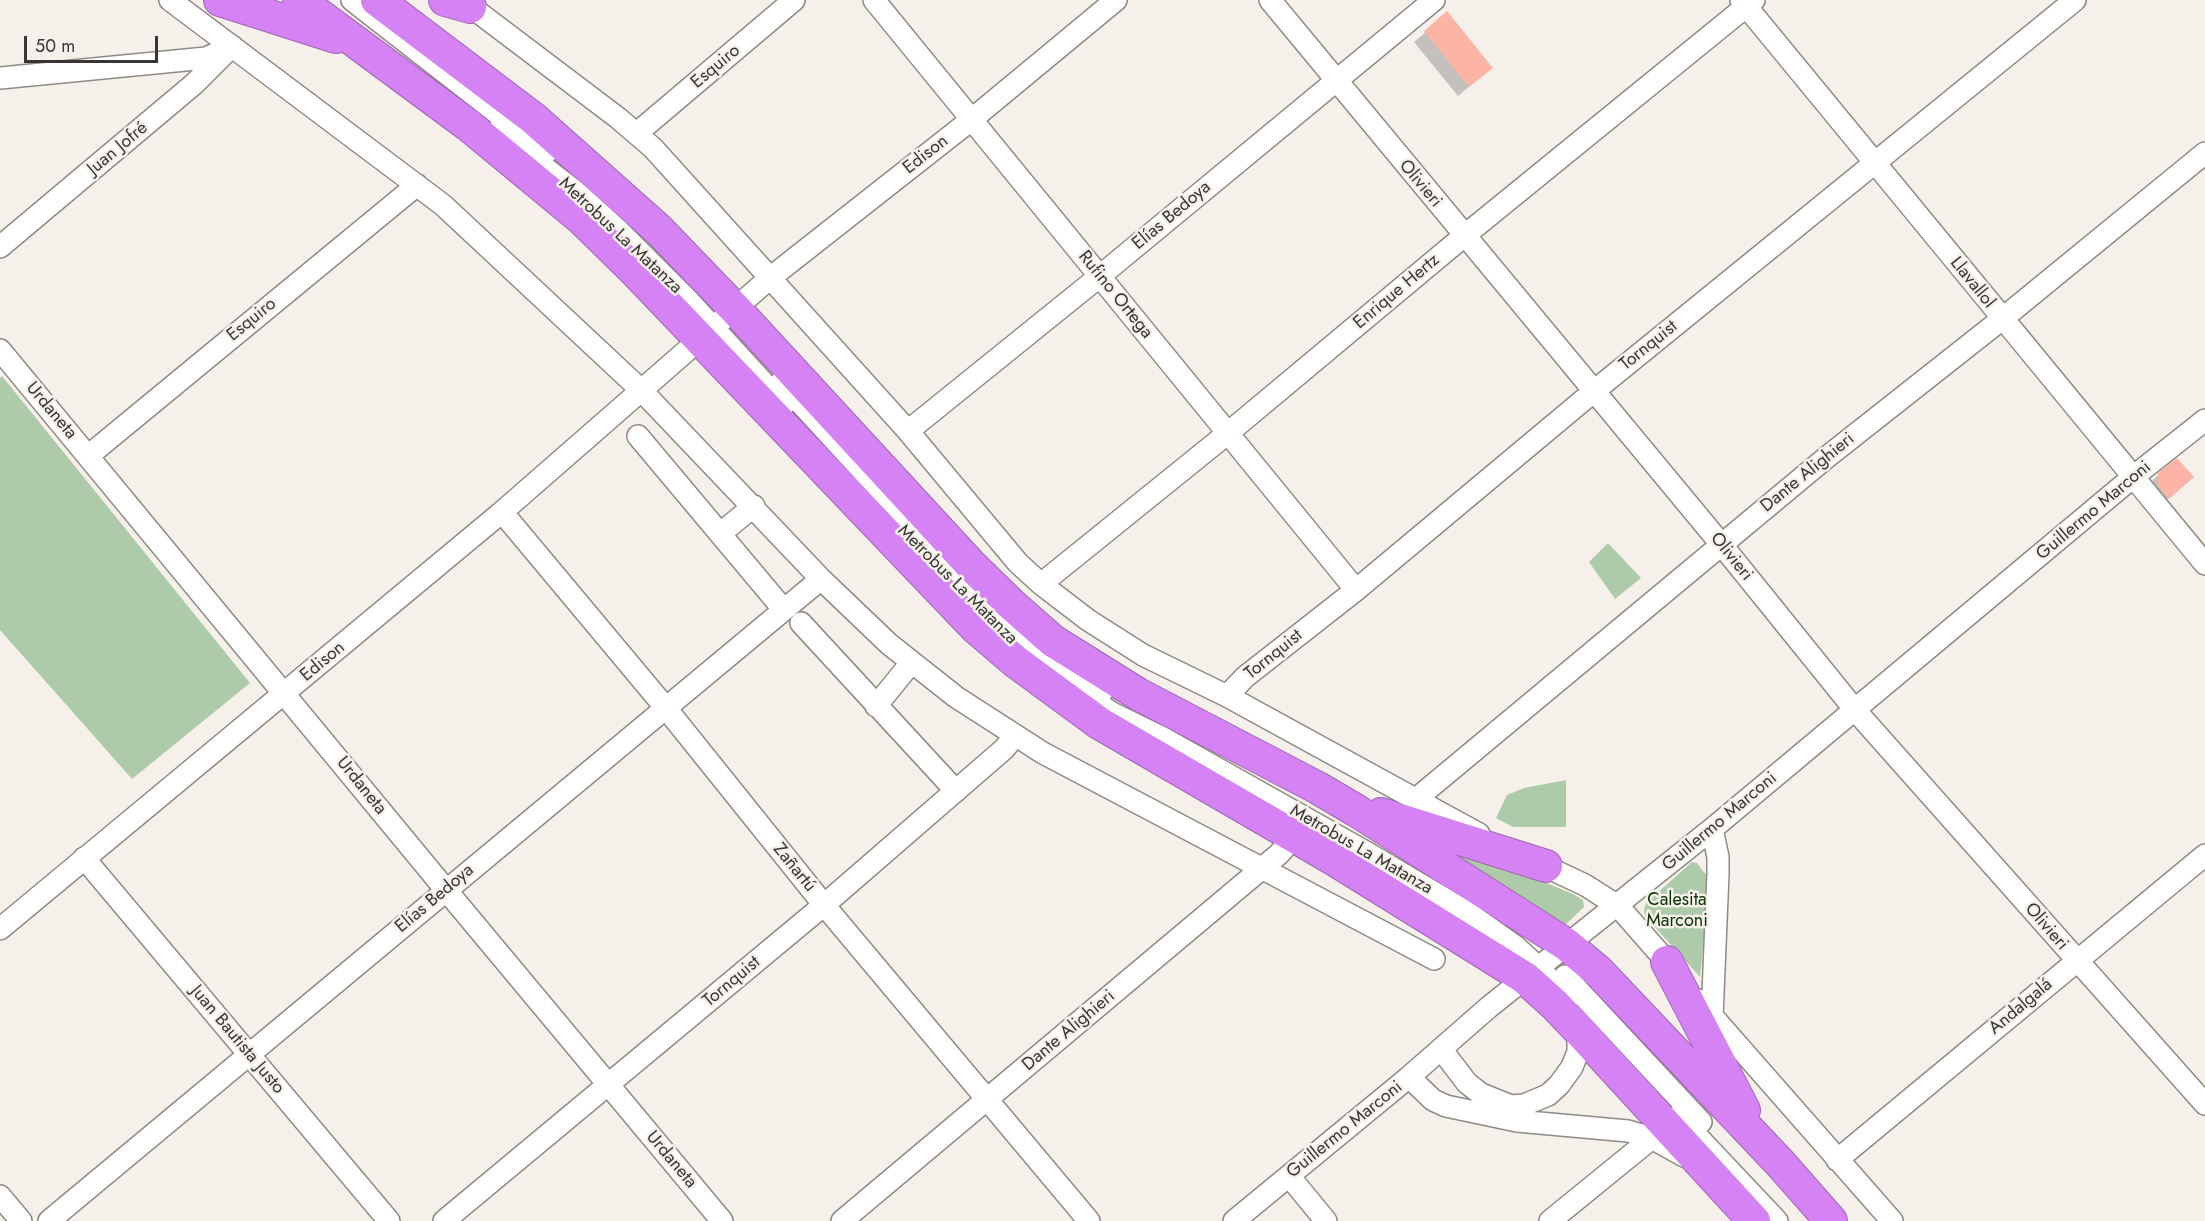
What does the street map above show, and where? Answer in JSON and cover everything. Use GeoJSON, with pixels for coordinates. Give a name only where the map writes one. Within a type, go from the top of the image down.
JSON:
{"type":"FeatureCollection","features":[{"type":"Feature","properties":{"kind":"highway"},"geometry":{"type":"LineString","coordinates":[[220,0],[361,45]]}},
{"type":"Feature","properties":{"kind":"highway"},"geometry":{"type":"LineString","coordinates":[[299,0],[468,125],[583,220],[633,269],[725,326],[1011,604],[1053,641],[1138,694],[1318,788],[1403,822],[1546,866]]}},
{"type":"Feature","properties":{"kind":"highway"},"geometry":{"type":"LineString","coordinates":[[377,0],[542,125],[659,230],[725,326],[975,627],[1016,662],[1099,723],[1335,860],[1545,962],[1598,971],[1780,1163],[1831,1221]]}},
{"type":"Feature","properties":{"kind":"highway"},"geometry":{"type":"LineString","coordinates":[[1318,788],[1545,962],[1555,1005],[1754,1221]]}},
{"type":"Feature","properties":{"kind":"highway"},"geometry":{"type":"LineString","coordinates":[[1667,962],[1747,1115],[1780,1163]]}},
{"type":"Feature","properties":{"kind":"street"},"geometry":{"type":"LineString","coordinates":[[170,0],[443,206],[641,390],[754,506],[821,579],[911,663],[956,697],[1043,753],[1434,959]]}},
{"type":"Feature","properties":{"kind":"street","name":"Metrobus La Matanza"},"geometry":{"type":"LineString","coordinates":[[321,0],[575,191],[617,229],[689,301],[725,326],[786,388]]}},
{"type":"Feature","properties":{"kind":"street","name":"Metrobus La Matanza"},"geometry":{"type":"LineString","coordinates":[[352,0],[525,133],[577,176],[640,235],[786,388],[961,578],[1014,630],[1048,657],[1093,687],[1446,887],[1522,936],[1777,1221]]}},
{"type":"Feature","properties":{"kind":"street","name":"Esquiro"},"geometry":{"type":"LineString","coordinates":[[637,133],[794,0]]}},
{"type":"Feature","properties":{"kind":"street","name":"Rufino Ortega"},"geometry":{"type":"LineString","coordinates":[[874,0],[1356,590]]}},
{"type":"Feature","properties":{"kind":"street","name":"Edison"},"geometry":{"type":"LineString","coordinates":[[0,929],[502,512],[641,390],[725,326],[771,278],[971,120],[1116,0]]}},
{"type":"Feature","properties":{"kind":"street","name":"Olivieri"},"geometry":{"type":"LineString","coordinates":[[1270,0],[1721,544],[1855,710],[2205,1104]]}},
{"type":"Feature","properties":{"kind":"street","name":"Elías Bedoya"},"geometry":{"type":"LineString","coordinates":[[908,431],[1434,0]]}},
{"type":"Feature","properties":{"kind":"street","name":"Tornquist"},"geometry":{"type":"LineString","coordinates":[[1227,696],[1245,678],[1356,590],[1593,392],[2074,0]]}},
{"type":"Feature","properties":{"kind":"street"},"geometry":{"type":"LineString","coordinates":[[464,2],[637,133],[653,148],[908,431],[1002,545],[1041,584],[1117,640],[1227,696],[1490,839],[1585,885],[1618,906],[1712,1017],[1892,1221]]}},
{"type":"Feature","properties":{"kind":"street","name":"Llavallol"},"geometry":{"type":"LineString","coordinates":[[1747,2],[2002,319],[2205,564]]}},
{"type":"Feature","properties":{"kind":"street","name":"Enrique Hertz"},"geometry":{"type":"LineString","coordinates":[[1041,584],[1228,433],[1747,2]]}},
{"type":"Feature","properties":{"kind":"street"},"geometry":{"type":"LineString","coordinates":[[0,78],[206,58],[232,46]]}},
{"type":"Feature","properties":{"kind":"street","name":"Juan Jofré"},"geometry":{"type":"LineString","coordinates":[[0,247],[194,84],[232,46]]}},
{"type":"Feature","properties":{"kind":"street","name":"Dante Alighieri"},"geometry":{"type":"LineString","coordinates":[[1416,799],[1827,457],[2002,319],[2205,153]]}},
{"type":"Feature","properties":{"kind":"street","name":"Esquiro"},"geometry":{"type":"LineString","coordinates":[[88,456],[417,185]]}},
{"type":"Feature","properties":{"kind":"street","name":"Metrobus La Matanza"},"geometry":{"type":"LineString","coordinates":[[725,326],[953,586],[993,626],[1034,659],[1112,712],[1163,738],[1361,849],[1467,912],[1515,946],[1545,962],[1584,998],[1794,1221]]}},
{"type":"Feature","properties":{"kind":"street","name":"Urdaneta"},"geometry":{"type":"LineString","coordinates":[[0,350],[722,1221]]}},
{"type":"Feature","properties":{"kind":"street","name":"Guillermo Marconi"},"geometry":{"type":"LineString","coordinates":[[1234,1221],[1545,962],[1712,829],[2133,477],[2205,420]]}},
{"type":"Feature","properties":{"kind":"street"},"geometry":{"type":"LineString","coordinates":[[638,436],[784,610]]}},
{"type":"Feature","properties":{"kind":"street"},"geometry":{"type":"LineString","coordinates":[[721,533],[754,506]]}},
{"type":"Feature","properties":{"kind":"street","name":"Zañartú"},"geometry":{"type":"LineString","coordinates":[[502,512],[665,707],[824,904],[1089,1221]]}},
{"type":"Feature","properties":{"kind":"street","name":"Elías Bedoya"},"geometry":{"type":"LineString","coordinates":[[49,1221],[821,579]]}},
{"type":"Feature","properties":{"kind":"street"},"geometry":{"type":"LineString","coordinates":[[801,623],[956,791]]}},
{"type":"Feature","properties":{"kind":"street"},"geometry":{"type":"LineString","coordinates":[[876,706],[911,663]]}},
{"type":"Feature","properties":{"kind":"street","name":"Tornquist"},"geometry":{"type":"LineString","coordinates":[[444,1221],[824,904],[1004,749],[1015,736]]}},
{"type":"Feature","properties":{"kind":"street"},"geometry":{"type":"LineString","coordinates":[[1712,829],[1718,857],[1718,874],[1712,1017]]}},
{"type":"Feature","properties":{"kind":"street","name":"Dante Alighieri"},"geometry":{"type":"LineString","coordinates":[[842,1221],[1279,854],[1294,837]]}},
{"type":"Feature","properties":{"kind":"street","name":"Andalgalá"},"geometry":{"type":"LineString","coordinates":[[1837,1160],[2205,855]]}},
{"type":"Feature","properties":{"kind":"street","name":"Juan Bautista Justo"},"geometry":{"type":"LineString","coordinates":[[84,858],[389,1221]]}},
{"type":"Feature","properties":{"kind":"street"},"geometry":{"type":"LineString","coordinates":[[1441,1049],[1467,1083],[1481,1095],[1511,1106],[1524,1105],[1548,1095],[1559,1085],[1572,1067],[1578,1052],[1575,1026]]}},
{"type":"Feature","properties":{"kind":"street"},"geometry":{"type":"LineString","coordinates":[[1409,1077],[1433,1100],[1446,1106],[1517,1121],[1606,1127],[1628,1131],[1652,1138],[1708,1171]]}},
{"type":"Feature","properties":{"kind":"street"},"geometry":{"type":"LineString","coordinates":[[1550,1221],[1652,1138]]}},
{"type":"Feature","properties":{"kind":"street"},"geometry":{"type":"LineString","coordinates":[[1289,1176],[1326,1221]]}},
{"type":"Feature","properties":{"kind":"street"},"geometry":{"type":"LineString","coordinates":[[0,1196],[21,1221]]}},
{"type":"Feature","properties":{"kind":"green space"},"geometry":{"type":"Polygon","coordinates":[[[2,376],[250,683],[132,779],[0,630],[0,378],[2,376]]]}},
{"type":"Feature","properties":{"kind":"green space"},"geometry":{"type":"Polygon","coordinates":[[[1608,543],[1641,578],[1615,599],[1589,562],[1608,543]]]}},
{"type":"Feature","properties":{"kind":"green space"},"geometry":{"type":"Polygon","coordinates":[[[1566,780],[1566,827],[1513,827],[1496,818],[1507,795],[1524,788],[1566,780]]]}},
{"type":"Feature","properties":{"kind":"green space"},"geometry":{"type":"Polygon","coordinates":[[[1414,835],[1501,864],[1573,894],[1583,900],[1584,907],[1562,928],[1414,835]]]}},
{"type":"Feature","properties":{"kind":"green space","name":"Calesita Marconi"},"geometry":{"type":"Polygon","coordinates":[[[1692,862],[1697,863],[1707,876],[1709,887],[1700,977],[1645,916],[1644,910],[1646,903],[1692,862]]]}},
{"type":"Feature","properties":{"kind":"building"},"geometry":{"type":"Polygon","coordinates":[[[1447,11],[1493,68],[1469,87],[1424,31],[1447,11]]]}},
{"type":"Feature","properties":{"kind":"building"},"geometry":{"type":"Polygon","coordinates":[[[2177,458],[2194,477],[2169,499],[2158,485],[2158,473],[2177,458]]]}}]}
